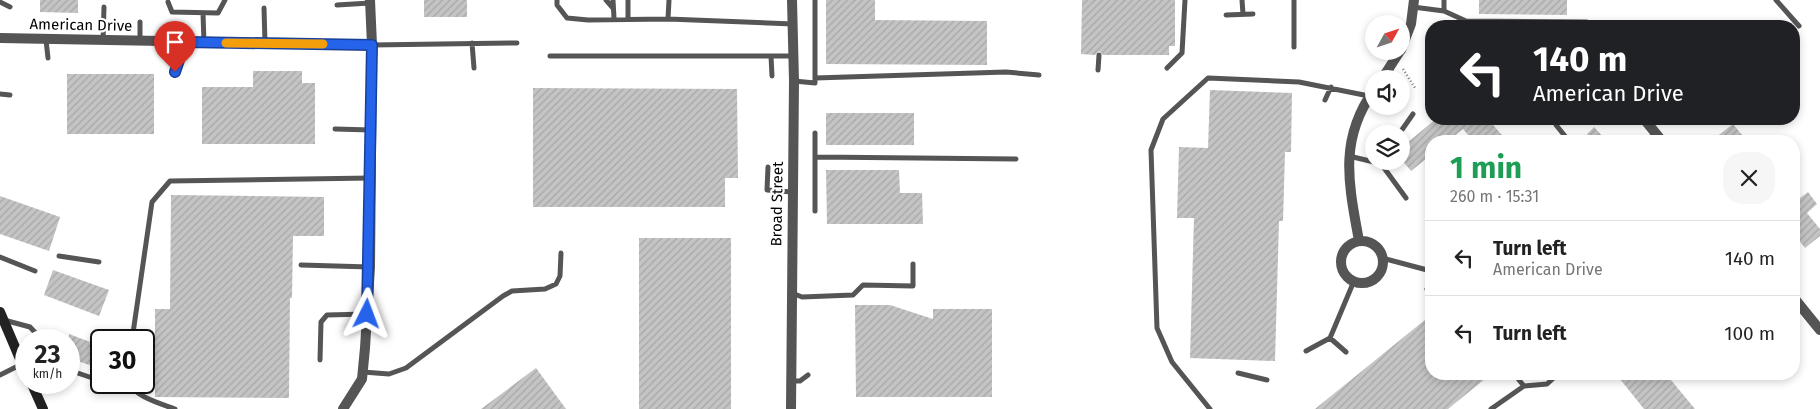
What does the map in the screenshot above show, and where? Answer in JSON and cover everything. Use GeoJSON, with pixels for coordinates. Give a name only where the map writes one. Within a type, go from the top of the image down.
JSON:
{"type":"FeatureCollection","features":[{"type":"Feature","properties":{"kind":"street","name":"Broad Street"},"geometry":{"type":"LineString","coordinates":[[791,409],[794,81],[792,0]]}},
{"type":"Feature","properties":{"kind":"street"},"geometry":{"type":"LineString","coordinates":[[343,409],[362,379],[367,314],[370,267],[371,178],[372,45],[370,2]]}},
{"type":"Feature","properties":{"kind":"street","name":"American Drive"},"geometry":{"type":"LineString","coordinates":[[0,38],[372,45]]}},
{"type":"Feature","properties":{"kind":"street"},"geometry":{"type":"LineString","coordinates":[[1359,241],[1349,182],[1348,156],[1354,128],[1365,105]]}},
{"type":"Feature","properties":{"kind":"street"},"geometry":{"type":"LineString","coordinates":[[1649,125],[1657,135]]}},
{"type":"Feature","properties":{"kind":"street"},"geometry":{"type":"LineString","coordinates":[[1359,241],[1374,245],[1382,258],[1381,271],[1374,279],[1364,282],[1354,281],[1344,273],[1341,261],[1346,248],[1359,241]]}},
{"type":"Feature","properties":{"kind":"street"},"geometry":{"type":"LineString","coordinates":[[1800,305],[1820,330]]}},
{"type":"Feature","properties":{"kind":"street"},"geometry":{"type":"LineString","coordinates":[[2,316],[15,348]]}},
{"type":"Feature","properties":{"kind":"street"},"geometry":{"type":"LineString","coordinates":[[36,394],[43,409]]}},
{"type":"Feature","properties":{"kind":"lane"},"geometry":{"type":"LineString","coordinates":[[168,2],[172,12],[218,13],[224,0]]}},
{"type":"Feature","properties":{"kind":"lane"},"geometry":{"type":"LineString","coordinates":[[557,0],[557,5],[567,18],[588,20],[668,18],[793,24]]}},
{"type":"Feature","properties":{"kind":"lane"},"geometry":{"type":"LineString","coordinates":[[606,0],[614,9]]}},
{"type":"Feature","properties":{"kind":"lane"},"geometry":{"type":"LineString","coordinates":[[613,0],[614,18]]}},
{"type":"Feature","properties":{"kind":"lane"},"geometry":{"type":"LineString","coordinates":[[628,0],[628,18]]}},
{"type":"Feature","properties":{"kind":"lane"},"geometry":{"type":"LineString","coordinates":[[668,18],[669,0]]}},
{"type":"Feature","properties":{"kind":"lane"},"geometry":{"type":"LineString","coordinates":[[794,81],[815,83],[815,0]]}},
{"type":"Feature","properties":{"kind":"lane"},"geometry":{"type":"LineString","coordinates":[[1167,68],[1182,53],[1185,0]]}},
{"type":"Feature","properties":{"kind":"lane"},"geometry":{"type":"LineString","coordinates":[[1242,0],[1243,14]]}},
{"type":"Feature","properties":{"kind":"lane"},"geometry":{"type":"LineString","coordinates":[[1294,0],[1294,47]]}},
{"type":"Feature","properties":{"kind":"lane"},"geometry":{"type":"LineString","coordinates":[[1444,0],[1444,11]]}},
{"type":"Feature","properties":{"kind":"lane"},"geometry":{"type":"LineString","coordinates":[[1776,0],[1794,20]]}},
{"type":"Feature","properties":{"kind":"lane"},"geometry":{"type":"LineString","coordinates":[[0,2],[10,7]]}},
{"type":"Feature","properties":{"kind":"lane"},"geometry":{"type":"LineString","coordinates":[[337,5],[370,2]]}},
{"type":"Feature","properties":{"kind":"lane"},"geometry":{"type":"LineString","coordinates":[[1413,4],[1444,11],[1466,20]]}},
{"type":"Feature","properties":{"kind":"lane"},"geometry":{"type":"LineString","coordinates":[[103,41],[104,7]]}},
{"type":"Feature","properties":{"kind":"lane"},"geometry":{"type":"LineString","coordinates":[[264,8],[265,43]]}},
{"type":"Feature","properties":{"kind":"lane"},"geometry":{"type":"LineString","coordinates":[[203,13],[204,42]]}},
{"type":"Feature","properties":{"kind":"lane"},"geometry":{"type":"LineString","coordinates":[[1226,15],[1254,14]]}},
{"type":"Feature","properties":{"kind":"lane"},"geometry":{"type":"LineString","coordinates":[[140,22],[140,42]]}},
{"type":"Feature","properties":{"kind":"lane"},"geometry":{"type":"LineString","coordinates":[[46,40],[48,58]]}},
{"type":"Feature","properties":{"kind":"lane"},"geometry":{"type":"LineString","coordinates":[[175,72],[185,42]]}},
{"type":"Feature","properties":{"kind":"lane"},"geometry":{"type":"LineString","coordinates":[[472,43],[474,68]]}},
{"type":"Feature","properties":{"kind":"lane"},"geometry":{"type":"LineString","coordinates":[[372,45],[517,43]]}},
{"type":"Feature","properties":{"kind":"lane"},"geometry":{"type":"LineString","coordinates":[[1098,70],[1099,54]]}},
{"type":"Feature","properties":{"kind":"lane"},"geometry":{"type":"LineString","coordinates":[[550,56],[793,56]]}},
{"type":"Feature","properties":{"kind":"lane"},"geometry":{"type":"LineString","coordinates":[[771,56],[772,76]]}},
{"type":"Feature","properties":{"kind":"lane"},"geometry":{"type":"LineString","coordinates":[[815,78],[1006,72],[1039,75]]}},
{"type":"Feature","properties":{"kind":"lane"},"geometry":{"type":"LineString","coordinates":[[1210,409],[1172,362],[1157,328],[1151,150],[1163,119],[1208,78],[1299,82],[1365,92]]}},
{"type":"Feature","properties":{"kind":"lane"},"geometry":{"type":"LineString","coordinates":[[1325,100],[1331,87]]}},
{"type":"Feature","properties":{"kind":"lane"},"geometry":{"type":"LineString","coordinates":[[0,94],[10,95]]}},
{"type":"Feature","properties":{"kind":"lane"},"geometry":{"type":"LineString","coordinates":[[1405,125],[1413,114]]}},
{"type":"Feature","properties":{"kind":"lane"},"geometry":{"type":"LineString","coordinates":[[1557,125],[1564,135]]}},
{"type":"Feature","properties":{"kind":"lane"},"geometry":{"type":"LineString","coordinates":[[335,129],[371,130]]}},
{"type":"Feature","properties":{"kind":"lane"},"geometry":{"type":"LineString","coordinates":[[815,133],[815,211]]}},
{"type":"Feature","properties":{"kind":"lane"},"geometry":{"type":"LineString","coordinates":[[816,156],[1016,159]]}},
{"type":"Feature","properties":{"kind":"lane"},"geometry":{"type":"LineString","coordinates":[[1348,156],[1365,159]]}},
{"type":"Feature","properties":{"kind":"lane"},"geometry":{"type":"LineString","coordinates":[[768,167],[767,190],[792,192]]}},
{"type":"Feature","properties":{"kind":"lane"},"geometry":{"type":"LineString","coordinates":[[1384,170],[1406,198]]}},
{"type":"Feature","properties":{"kind":"lane"},"geometry":{"type":"LineString","coordinates":[[134,329],[152,202],[170,181],[371,178]]}},
{"type":"Feature","properties":{"kind":"lane"},"geometry":{"type":"LineString","coordinates":[[363,372],[389,374],[406,368],[512,291],[545,289],[556,284],[560,276],[561,253]]}},
{"type":"Feature","properties":{"kind":"lane"},"geometry":{"type":"LineString","coordinates":[[59,256],[99,262]]}},
{"type":"Feature","properties":{"kind":"lane"},"geometry":{"type":"LineString","coordinates":[[0,257],[35,271]]}},
{"type":"Feature","properties":{"kind":"lane"},"geometry":{"type":"LineString","coordinates":[[1382,258],[1425,269]]}},
{"type":"Feature","properties":{"kind":"lane"},"geometry":{"type":"LineString","coordinates":[[791,293],[802,297],[853,295],[863,285],[913,286],[913,264]]}},
{"type":"Feature","properties":{"kind":"lane"},"geometry":{"type":"LineString","coordinates":[[301,265],[370,267]]}},
{"type":"Feature","properties":{"kind":"lane"},"geometry":{"type":"LineString","coordinates":[[1306,351],[1330,338],[1354,281]]}},
{"type":"Feature","properties":{"kind":"lane"},"geometry":{"type":"LineString","coordinates":[[320,360],[321,322],[327,315],[367,314]]}},
{"type":"Feature","properties":{"kind":"lane"},"geometry":{"type":"LineString","coordinates":[[2,316],[32,329]]}},
{"type":"Feature","properties":{"kind":"lane"},"geometry":{"type":"LineString","coordinates":[[0,333],[10,337]]}},
{"type":"Feature","properties":{"kind":"lane"},"geometry":{"type":"LineString","coordinates":[[1330,338],[1346,352]]}},
{"type":"Feature","properties":{"kind":"lane"},"geometry":{"type":"LineString","coordinates":[[0,375],[15,371]]}},
{"type":"Feature","properties":{"kind":"lane"},"geometry":{"type":"LineString","coordinates":[[1238,373],[1267,380]]}},
{"type":"Feature","properties":{"kind":"lane"},"geometry":{"type":"LineString","coordinates":[[792,381],[800,382],[808,375]]}},
{"type":"Feature","properties":{"kind":"lane"},"geometry":{"type":"LineString","coordinates":[[1519,380],[1524,386]]}},
{"type":"Feature","properties":{"kind":"lane"},"geometry":{"type":"LineString","coordinates":[[1491,409],[1524,386],[1547,384],[1551,380]]}},
{"type":"Feature","properties":{"kind":"lane"},"geometry":{"type":"LineString","coordinates":[[141,394],[175,409]]}},
{"type":"Feature","properties":{"kind":"path"},"geometry":{"type":"LineString","coordinates":[[1403,69],[1415,88]]}},
{"type":"Feature","properties":{"kind":"building"},"geometry":{"type":"Polygon","coordinates":[[[40,0],[78,0],[78,13],[40,12],[40,0]]]}},
{"type":"Feature","properties":{"kind":"building"},"geometry":{"type":"Polygon","coordinates":[[[424,0],[467,0],[467,17],[424,17],[424,0]]]}},
{"type":"Feature","properties":{"kind":"building"},"geometry":{"type":"Polygon","coordinates":[[[826,0],[875,0],[875,20],[987,21],[987,65],[826,64],[826,0]]]}},
{"type":"Feature","properties":{"kind":"building"},"geometry":{"type":"Polygon","coordinates":[[[1082,0],[1175,0],[1175,46],[1169,46],[1169,55],[1103,55],[1099,51],[1095,55],[1081,54],[1082,0]]]}},
{"type":"Feature","properties":{"kind":"building"},"geometry":{"type":"Polygon","coordinates":[[[1479,0],[1567,0],[1567,15],[1479,14],[1479,0]]]}},
{"type":"Feature","properties":{"kind":"building"},"geometry":{"type":"Polygon","coordinates":[[[253,71],[302,71],[302,83],[315,83],[315,144],[202,144],[202,87],[253,87],[253,71]]]}},
{"type":"Feature","properties":{"kind":"building"},"geometry":{"type":"Polygon","coordinates":[[[67,74],[154,74],[154,134],[67,134],[67,74]]]}},
{"type":"Feature","properties":{"kind":"building"},"geometry":{"type":"Polygon","coordinates":[[[533,88],[737,89],[738,178],[725,178],[725,207],[533,207],[533,88]]]}},
{"type":"Feature","properties":{"kind":"building"},"geometry":{"type":"Polygon","coordinates":[[[1210,90],[1292,93],[1291,152],[1285,152],[1283,221],[1279,221],[1275,361],[1190,358],[1194,218],[1177,218],[1179,147],[1208,148],[1210,90]]]}},
{"type":"Feature","properties":{"kind":"building"},"geometry":{"type":"Polygon","coordinates":[[[826,113],[914,113],[914,145],[826,145],[826,113]]]}},
{"type":"Feature","properties":{"kind":"building"},"geometry":{"type":"Polygon","coordinates":[[[1429,125],[1493,125],[1502,135],[1468,135],[1463,129],[1456,135],[1425,135],[1425,160],[1411,171],[1410,140],[1429,125]]]}},
{"type":"Feature","properties":{"kind":"building"},"geometry":{"type":"Polygon","coordinates":[[[1734,125],[1742,135],[1719,135],[1734,125]]]}},
{"type":"Feature","properties":{"kind":"building"},"geometry":{"type":"Polygon","coordinates":[[[1594,127],[1601,135],[1588,135],[1594,127]]]}},
{"type":"Feature","properties":{"kind":"building"},"geometry":{"type":"Polygon","coordinates":[[[826,170],[899,170],[900,193],[922,193],[923,224],[827,224],[826,170]]]}},
{"type":"Feature","properties":{"kind":"building"},"geometry":{"type":"Polygon","coordinates":[[[1808,192],[1817,204],[1807,213],[1820,229],[1820,236],[1805,248],[1800,242],[1800,198],[1808,192]]]}},
{"type":"Feature","properties":{"kind":"building"},"geometry":{"type":"Polygon","coordinates":[[[171,195],[324,197],[324,236],[293,236],[289,398],[155,397],[155,309],[170,309],[171,195]]]}},
{"type":"Feature","properties":{"kind":"building"},"geometry":{"type":"Polygon","coordinates":[[[0,196],[60,217],[49,251],[0,234],[0,196]]]}},
{"type":"Feature","properties":{"kind":"building"},"geometry":{"type":"Polygon","coordinates":[[[639,238],[731,238],[731,409],[639,409],[639,238]]]}},
{"type":"Feature","properties":{"kind":"building"},"geometry":{"type":"Polygon","coordinates":[[[53,270],[109,290],[99,316],[44,295],[53,270]]]}},
{"type":"Feature","properties":{"kind":"building"},"geometry":{"type":"Polygon","coordinates":[[[855,305],[890,305],[933,319],[933,309],[992,309],[992,397],[856,397],[855,305]]]}},
{"type":"Feature","properties":{"kind":"building"},"geometry":{"type":"Polygon","coordinates":[[[1425,320],[1425,380],[1484,380],[1448,409],[1315,409],[1425,320]]]}},
{"type":"Feature","properties":{"kind":"building"},"geometry":{"type":"Polygon","coordinates":[[[80,338],[90,342],[90,365],[80,362],[80,338]]]}},
{"type":"Feature","properties":{"kind":"building"},"geometry":{"type":"Polygon","coordinates":[[[536,368],[566,409],[481,409],[536,368]]]}},
{"type":"Feature","properties":{"kind":"building"},"geometry":{"type":"Polygon","coordinates":[[[1621,380],[1671,380],[1695,409],[1644,409],[1621,380]]]}},
{"type":"Feature","properties":{"kind":"slow traffic"},"geometry":{"type":"LineString","coordinates":[[226,43],[323,44]]}},
{"type":"Feature","properties":{"kind":"route"},"geometry":{"type":"LineString","coordinates":[[175,72],[185,42],[372,45],[370,267],[367,314]]}}]}
